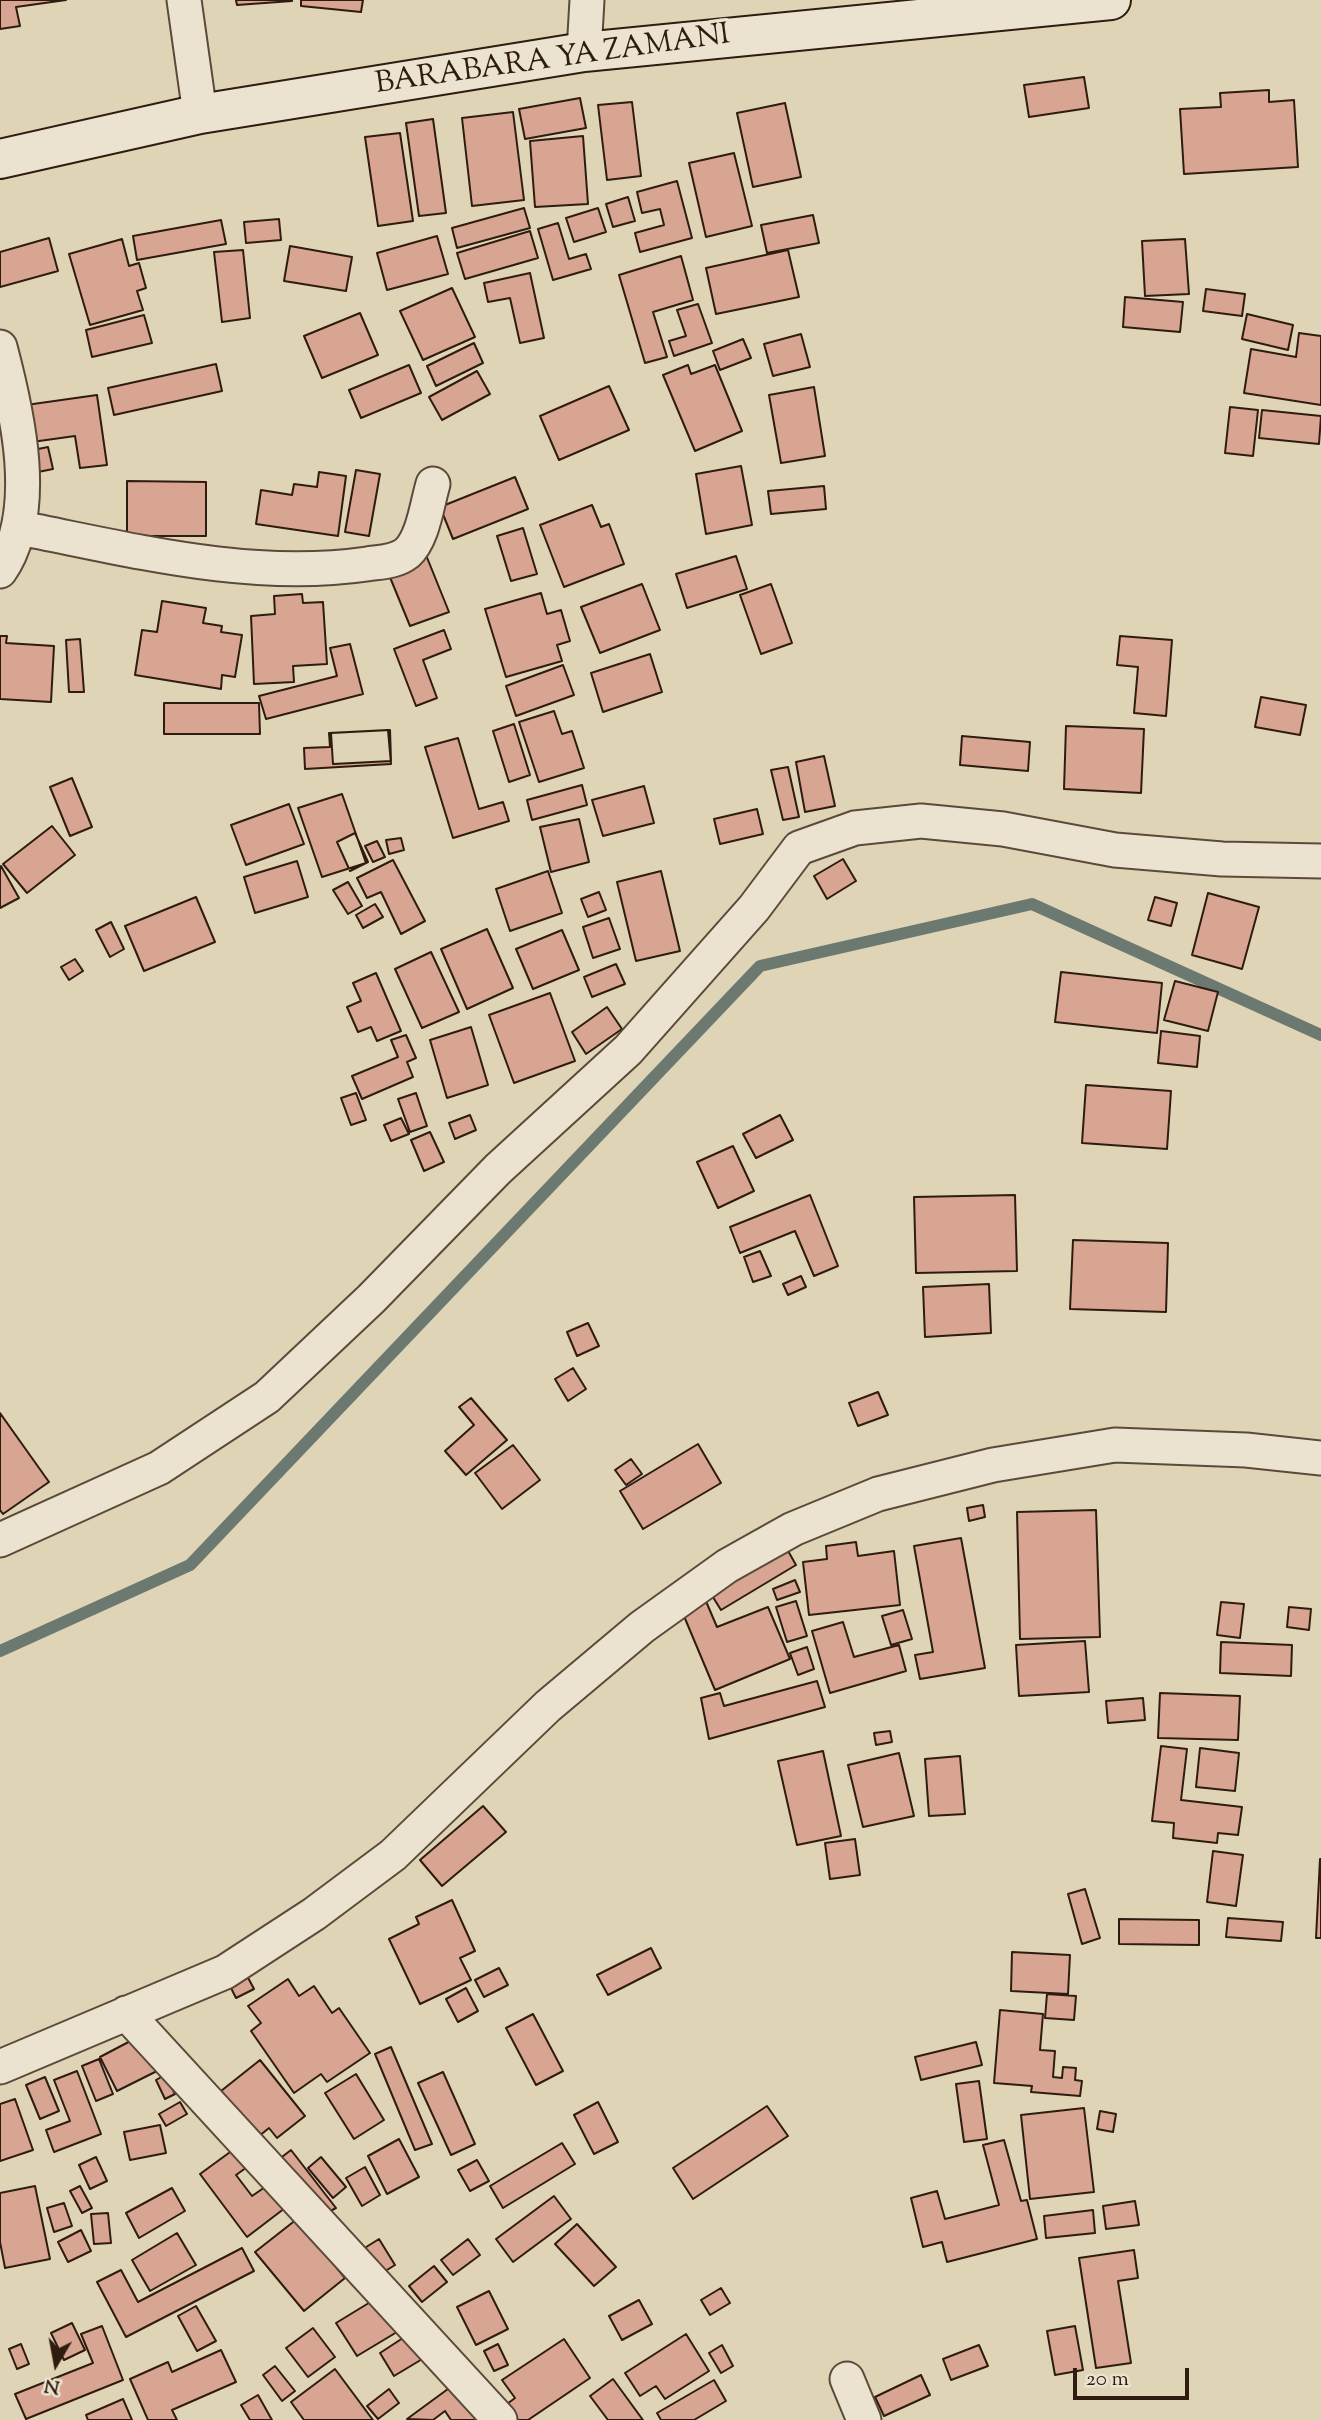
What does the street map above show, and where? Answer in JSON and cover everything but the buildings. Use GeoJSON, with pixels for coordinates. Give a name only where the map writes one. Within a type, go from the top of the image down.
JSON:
{"type":"FeatureCollection","features":[{"type":"Feature","properties":{"kind":"street"},"geometry":{"type":"LineString","coordinates":[[184,0],[200,114]]}},
{"type":"Feature","properties":{"kind":"street"},"geometry":{"type":"LineString","coordinates":[[584,52],[587,0]]}},
{"type":"Feature","properties":{"kind":"street","name":"BARABARA YA ZAMANI"},"geometry":{"type":"LineString","coordinates":[[0,159],[200,114],[584,52],[1111,0]]}},
{"type":"Feature","properties":{"kind":"street"},"geometry":{"type":"LineString","coordinates":[[0,347],[13,396],[22,473],[20,528],[9,558],[0,571]]}},
{"type":"Feature","properties":{"kind":"street"},"geometry":{"type":"LineString","coordinates":[[20,528],[183,560],[259,568],[336,569],[395,560],[406,554],[414,545],[433,484]]}},
{"type":"Feature","properties":{"kind":"street"},"geometry":{"type":"LineString","coordinates":[[0,1540],[159,1468],[267,1397],[371,1299],[498,1169],[628,1050],[754,908],[799,848],[855,828],[921,821],[1003,829],[1115,850],[1222,859],[1321,861]]}},
{"type":"Feature","properties":{"kind":"street"},"geometry":{"type":"LineString","coordinates":[[0,2067],[225,1972],[314,1914],[393,1855],[548,1706],[642,1627],[727,1566],[793,1530],[877,1494],[993,1465],[1115,1445],[1246,1450],[1321,1458]]}},
{"type":"Feature","properties":{"kind":"street"},"geometry":{"type":"LineString","coordinates":[[126,2012],[500,2420]]}},
{"type":"Feature","properties":{"kind":"street"},"geometry":{"type":"LineString","coordinates":[[847,2379],[864,2420]]}},
{"type":"Feature","properties":{"kind":"waterway"},"geometry":{"type":"LineString","coordinates":[[0,1651],[190,1565],[760,966],[1032,904],[1321,1035]]}}]}
